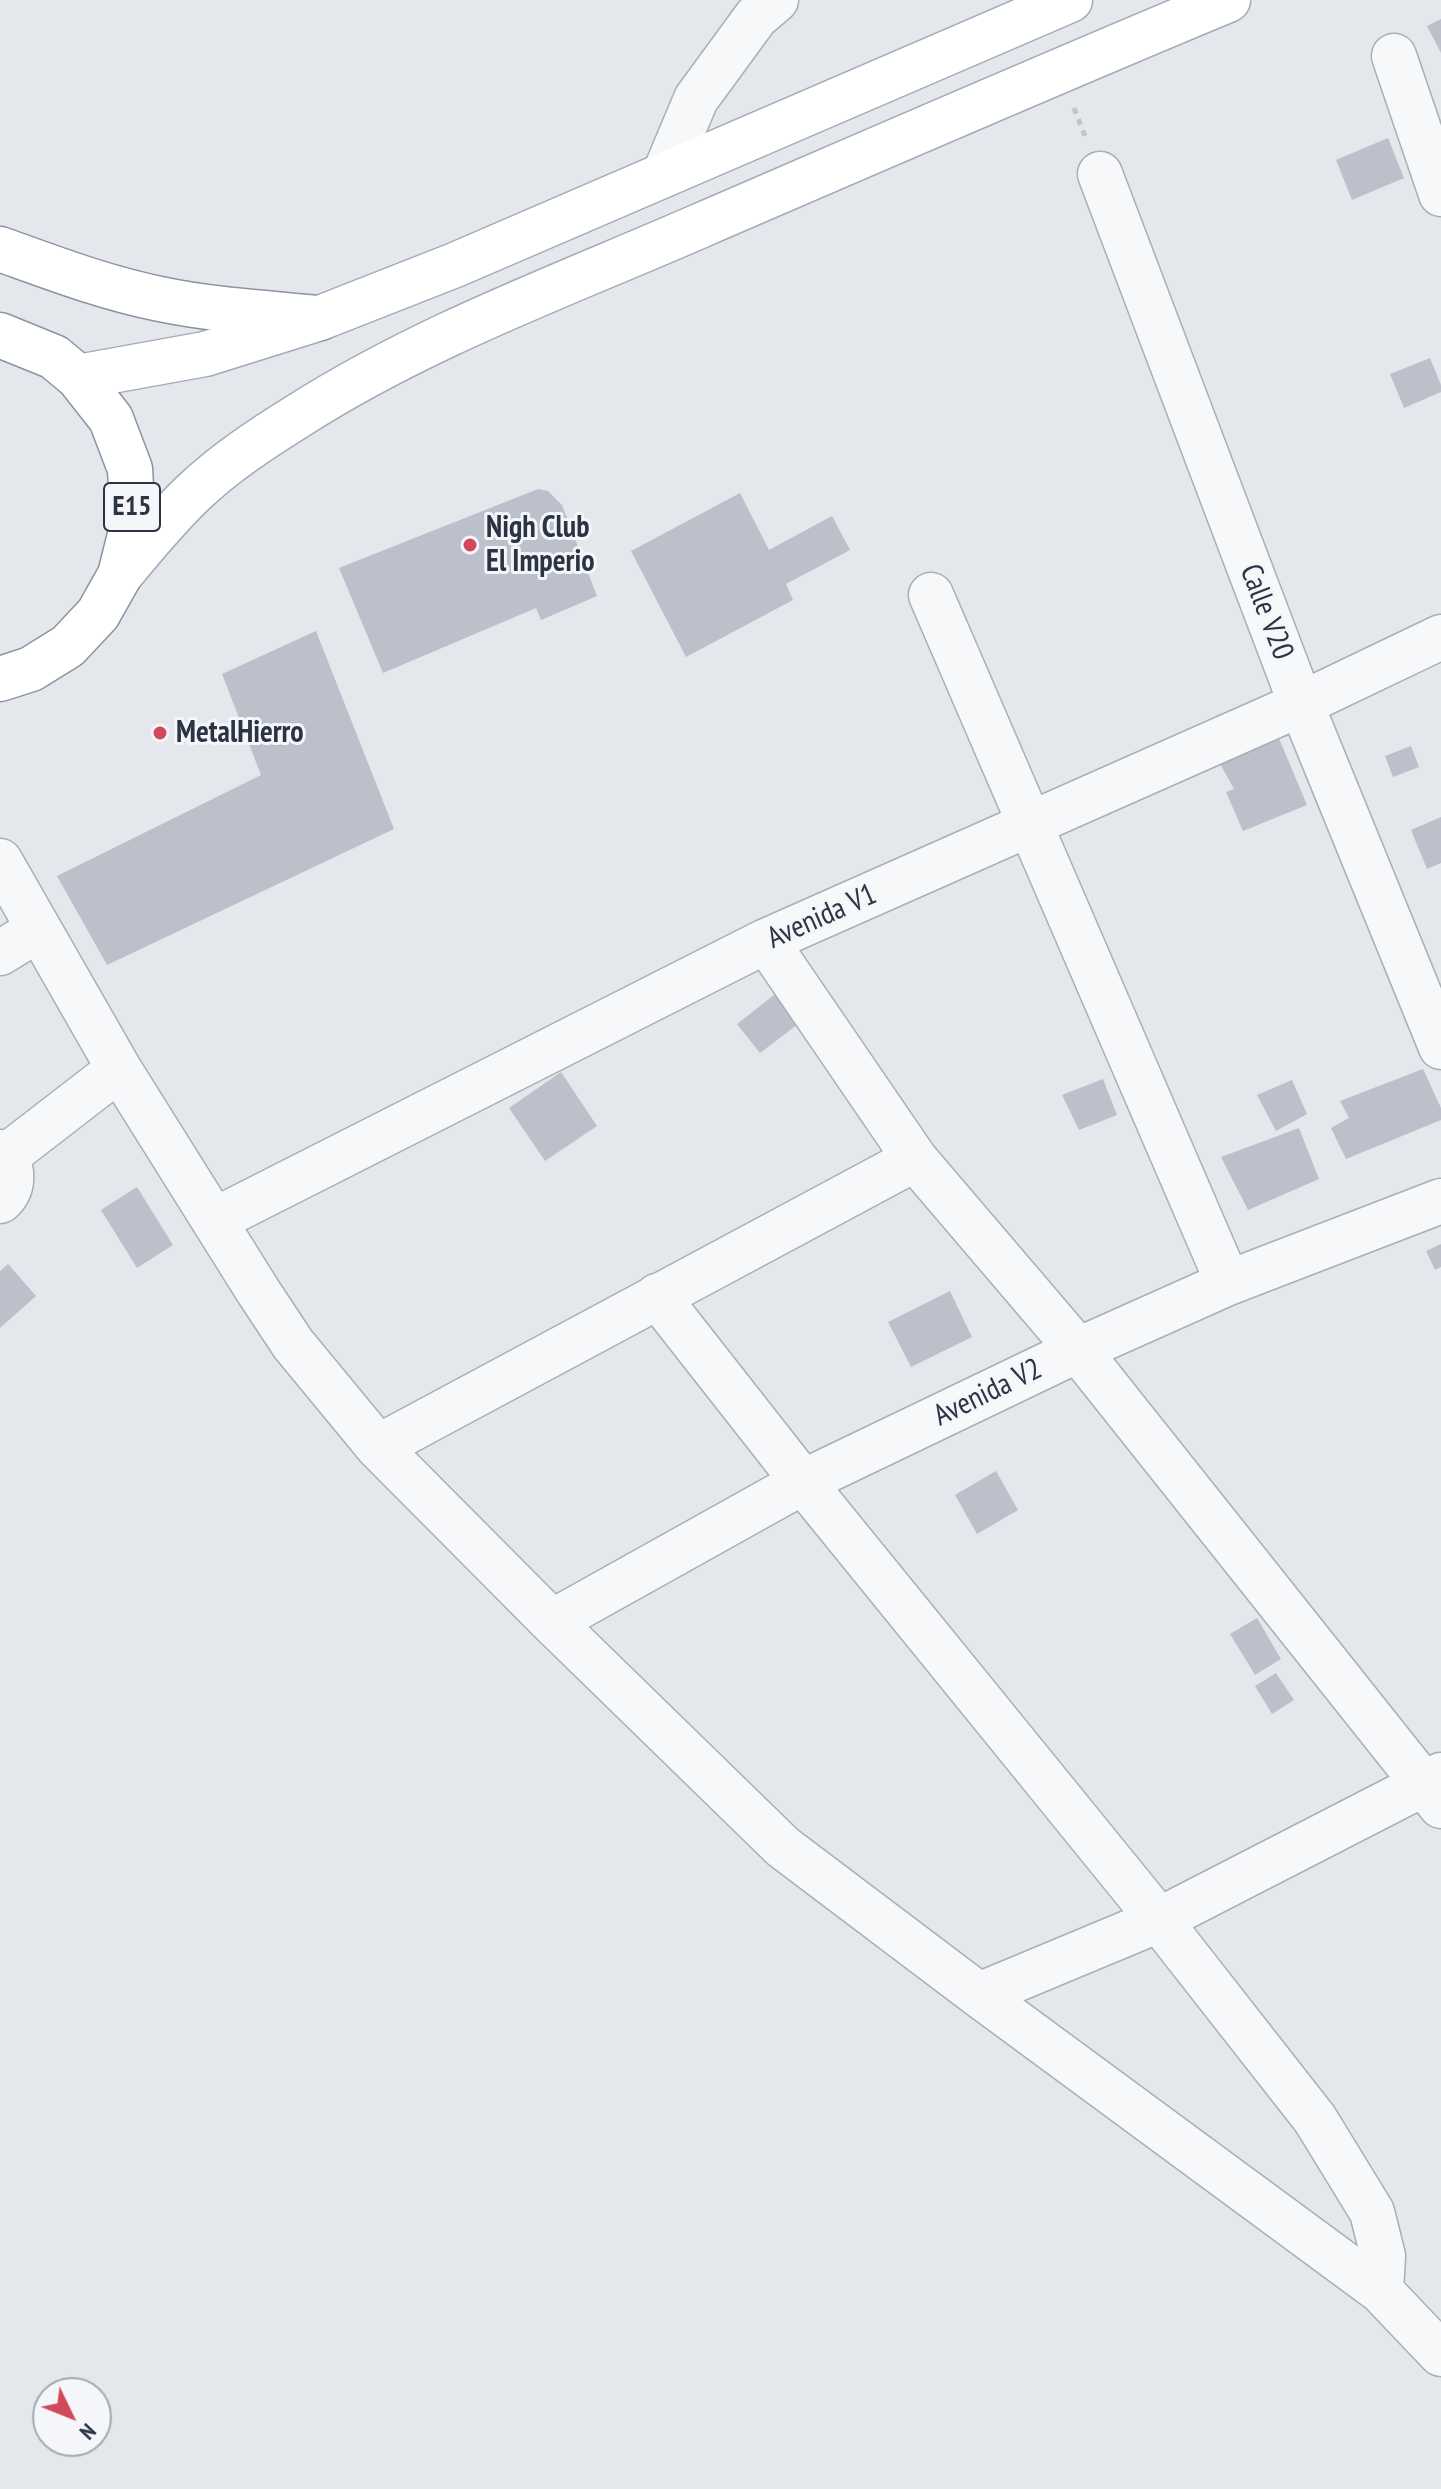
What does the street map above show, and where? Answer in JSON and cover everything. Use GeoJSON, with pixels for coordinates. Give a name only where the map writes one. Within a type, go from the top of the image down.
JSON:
{"type":"FeatureCollection","features":[{"type":"Feature","properties":{"kind":"main road"},"geometry":{"type":"LineString","coordinates":[[66,367],[205,354],[320,318],[455,265],[1070,0]]}},
{"type":"Feature","properties":{"kind":"main road"},"geometry":{"type":"LineString","coordinates":[[120,575],[155,532],[193,493],[259,442],[339,390],[416,349],[484,317],[1228,0]]}},
{"type":"Feature","properties":{"kind":"main road"},"geometry":{"type":"LineString","coordinates":[[0,249],[85,280],[160,300],[320,318]]}},
{"type":"Feature","properties":{"kind":"main road","name":"E15"},"geometry":{"type":"LineString","coordinates":[[0,305],[66,367],[111,419],[130,469],[133,523],[120,575],[98,614],[68,646],[31,669],[0,679]]}},
{"type":"Feature","properties":{"kind":"main road","name":"E15"},"geometry":{"type":"LineString","coordinates":[[0,335],[66,367]]}},
{"type":"Feature","properties":{"kind":"street"},"geometry":{"type":"LineString","coordinates":[[664,175],[696,99],[756,17],[776,0]]}},
{"type":"Feature","properties":{"kind":"street"},"geometry":{"type":"LineString","coordinates":[[1394,56],[1441,194]]}},
{"type":"Feature","properties":{"kind":"street","name":"Calle V20"},"geometry":{"type":"LineString","coordinates":[[1100,174],[1301,704],[1441,1047]]}},
{"type":"Feature","properties":{"kind":"street"},"geometry":{"type":"LineString","coordinates":[[931,595],[1228,1283]]}},
{"type":"Feature","properties":{"kind":"street","name":"Avenida V1"},"geometry":{"type":"LineString","coordinates":[[215,1220],[766,941],[1301,704],[1441,637]]}},
{"type":"Feature","properties":{"kind":"street"},"geometry":{"type":"LineString","coordinates":[[0,861],[119,1069],[293,1344],[378,1447],[783,1847],[1381,2291],[1441,2354]]}},
{"type":"Feature","properties":{"kind":"street"},"geometry":{"type":"LineString","coordinates":[[0,953],[39,929]]}},
{"type":"Feature","properties":{"kind":"street"},"geometry":{"type":"LineString","coordinates":[[766,941],[915,1159],[1078,1350],[1436,1788],[1159,1920],[979,1995]]}},
{"type":"Feature","properties":{"kind":"street"},"geometry":{"type":"LineString","coordinates":[[0,1201],[8,1194],[12,1174],[2,1155],[119,1069]]}},
{"type":"Feature","properties":{"kind":"street"},"geometry":{"type":"LineString","coordinates":[[378,1447],[915,1159]]}},
{"type":"Feature","properties":{"kind":"street","name":"Avenida V2"},"geometry":{"type":"LineString","coordinates":[[552,1622],[803,1482],[1078,1350],[1228,1283],[1441,1201]]}},
{"type":"Feature","properties":{"kind":"street"},"geometry":{"type":"LineString","coordinates":[[657,1296],[803,1482],[1159,1920],[1315,2119],[1372,2212],[1383,2256],[1381,2291]]}},
{"type":"Feature","properties":{"kind":"path"},"geometry":{"type":"LineString","coordinates":[[1059,70],[1100,174]]}},
{"type":"Feature","properties":{"kind":"building"},"geometry":{"type":"Polygon","coordinates":[[[1441,19],[1441,53],[1427,26],[1441,19]]]}},
{"type":"Feature","properties":{"kind":"building"},"geometry":{"type":"Polygon","coordinates":[[[1388,138],[1404,178],[1352,200],[1336,160],[1388,138]]]}},
{"type":"Feature","properties":{"kind":"building"},"geometry":{"type":"Polygon","coordinates":[[[1430,358],[1441,392],[1404,408],[1390,374],[1430,358]]]}},
{"type":"Feature","properties":{"kind":"building"},"geometry":{"type":"Polygon","coordinates":[[[538,489],[548,491],[562,505],[597,596],[541,620],[536,608],[383,673],[339,568],[538,489]]]}},
{"type":"Feature","properties":{"kind":"building"},"geometry":{"type":"Polygon","coordinates":[[[740,493],[769,550],[832,516],[850,550],[786,584],[793,600],[686,657],[631,551],[740,493]]]}},
{"type":"Feature","properties":{"kind":"building"},"geometry":{"type":"Polygon","coordinates":[[[316,631],[394,829],[107,965],[57,876],[261,775],[222,674],[316,631]]]}},
{"type":"Feature","properties":{"kind":"building"},"geometry":{"type":"Polygon","coordinates":[[[1278,736],[1307,805],[1243,831],[1226,792],[1234,789],[1219,762],[1278,736]]]}},
{"type":"Feature","properties":{"kind":"building"},"geometry":{"type":"Polygon","coordinates":[[[1411,746],[1419,767],[1393,777],[1385,756],[1411,746]]]}},
{"type":"Feature","properties":{"kind":"building"},"geometry":{"type":"Polygon","coordinates":[[[1441,817],[1441,863],[1427,869],[1411,830],[1441,817]]]}},
{"type":"Feature","properties":{"kind":"building"},"geometry":{"type":"Polygon","coordinates":[[[779,991],[802,1021],[760,1053],[737,1024],[779,991]]]}},
{"type":"Feature","properties":{"kind":"building"},"geometry":{"type":"Polygon","coordinates":[[[1423,1069],[1441,1108],[1441,1120],[1346,1159],[1331,1128],[1349,1118],[1340,1101],[1423,1069]]]}},
{"type":"Feature","properties":{"kind":"building"},"geometry":{"type":"Polygon","coordinates":[[[561,1072],[597,1126],[545,1161],[509,1108],[561,1072]]]}},
{"type":"Feature","properties":{"kind":"building"},"geometry":{"type":"Polygon","coordinates":[[[1103,1079],[1117,1115],[1079,1130],[1062,1095],[1103,1079]]]}},
{"type":"Feature","properties":{"kind":"building"},"geometry":{"type":"Polygon","coordinates":[[[1292,1080],[1307,1114],[1276,1131],[1257,1095],[1292,1080]]]}},
{"type":"Feature","properties":{"kind":"building"},"geometry":{"type":"Polygon","coordinates":[[[1299,1128],[1319,1179],[1248,1210],[1221,1157],[1299,1128]]]}},
{"type":"Feature","properties":{"kind":"building"},"geometry":{"type":"Polygon","coordinates":[[[137,1187],[173,1245],[137,1268],[101,1210],[137,1187]]]}},
{"type":"Feature","properties":{"kind":"building"},"geometry":{"type":"Polygon","coordinates":[[[1441,1244],[1441,1267],[1435,1270],[1426,1251],[1441,1244]]]}},
{"type":"Feature","properties":{"kind":"building"},"geometry":{"type":"Polygon","coordinates":[[[8,1264],[36,1296],[0,1328],[0,1271],[8,1264]]]}},
{"type":"Feature","properties":{"kind":"building"},"geometry":{"type":"Polygon","coordinates":[[[950,1291],[972,1337],[911,1367],[888,1322],[950,1291]]]}},
{"type":"Feature","properties":{"kind":"building"},"geometry":{"type":"Polygon","coordinates":[[[996,1471],[1018,1510],[977,1534],[955,1495],[996,1471]]]}},
{"type":"Feature","properties":{"kind":"building"},"geometry":{"type":"Polygon","coordinates":[[[1257,1618],[1281,1659],[1255,1675],[1230,1634],[1257,1618]]]}},
{"type":"Feature","properties":{"kind":"building"},"geometry":{"type":"Polygon","coordinates":[[[1276,1673],[1294,1700],[1272,1714],[1255,1686],[1276,1673]]]}},
{"type":"Feature","properties":{"kind":"place","name":"Nigh Club El Imperio"},"geometry":{"type":"Point","coordinates":[470,545]}},
{"type":"Feature","properties":{"kind":"place","name":"MetalHierro"},"geometry":{"type":"Point","coordinates":[160,733]}}]}
